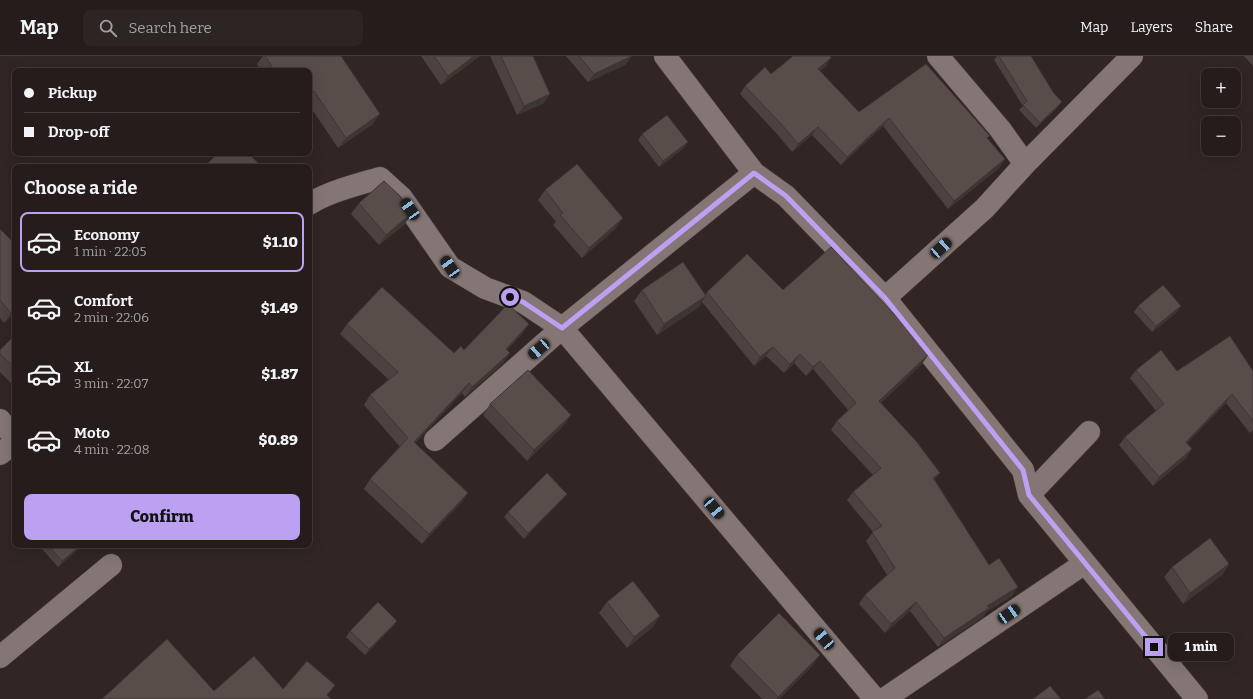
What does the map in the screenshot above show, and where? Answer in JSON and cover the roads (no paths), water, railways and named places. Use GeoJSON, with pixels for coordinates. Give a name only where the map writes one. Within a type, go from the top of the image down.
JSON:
{"type":"FeatureCollection","features":[{"type":"Feature","properties":{"kind":"street"},"geometry":{"type":"LineString","coordinates":[[665,56],[754,173],[786,196],[885,298],[1023,470],[1029,495],[1197,699]]}},
{"type":"Feature","properties":{"kind":"street"},"geometry":{"type":"LineString","coordinates":[[938,56],[1000,129],[1026,164]]}},
{"type":"Feature","properties":{"kind":"street"},"geometry":{"type":"LineString","coordinates":[[885,298],[985,208],[1132,56]]}},
{"type":"Feature","properties":{"kind":"street"},"geometry":{"type":"LineString","coordinates":[[435,440],[562,328],[754,173]]}},
{"type":"Feature","properties":{"kind":"street"},"geometry":{"type":"LineString","coordinates":[[312,202],[322,196],[347,187],[380,178],[402,198],[450,267],[485,288],[523,302],[562,328],[875,699]]}},
{"type":"Feature","properties":{"kind":"street"},"geometry":{"type":"LineString","coordinates":[[0,420],[12,434]]}},
{"type":"Feature","properties":{"kind":"street"},"geometry":{"type":"LineString","coordinates":[[1029,495],[1089,432]]}},
{"type":"Feature","properties":{"kind":"street"},"geometry":{"type":"LineString","coordinates":[[0,454],[12,444]]}},
{"type":"Feature","properties":{"kind":"street"},"geometry":{"type":"LineString","coordinates":[[884,699],[1085,563]]}},
{"type":"Feature","properties":{"kind":"street"},"geometry":{"type":"LineString","coordinates":[[0,657],[111,565]]}}]}
